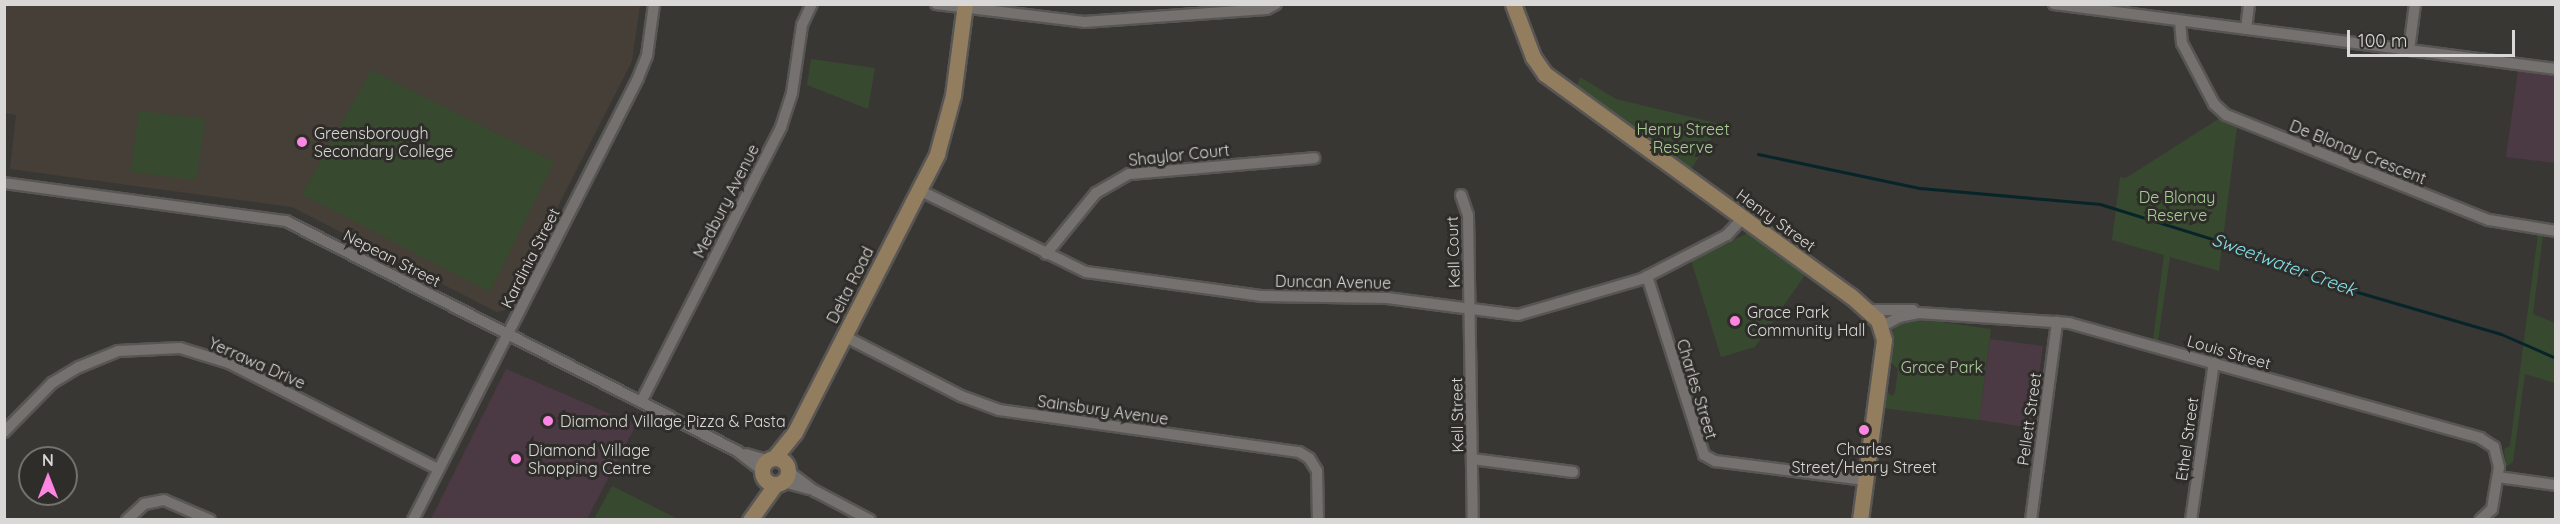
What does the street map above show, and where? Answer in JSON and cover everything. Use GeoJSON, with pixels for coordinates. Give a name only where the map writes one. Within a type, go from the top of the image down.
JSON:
{"type":"FeatureCollection","features":[{"type":"Feature","properties":{"kind":"street","name":"Kardinia Street"},"geometry":{"type":"LineString","coordinates":[[413,519],[638,78],[646,56],[654,4]]}},
{"type":"Feature","properties":{"kind":"street","name":"Medbury Avenue"},"geometry":{"type":"LineString","coordinates":[[640,402],[781,127],[792,93],[802,25],[812,4]]}},
{"type":"Feature","properties":{"kind":"street"},"geometry":{"type":"LineString","coordinates":[[936,4],[1084,22],[1267,9],[1276,4]]}},
{"type":"Feature","properties":{"kind":"street"},"geometry":{"type":"LineString","coordinates":[[2054,4],[2556,69]]}},
{"type":"Feature","properties":{"kind":"street"},"geometry":{"type":"LineString","coordinates":[[2246,29],[2250,4]]}},
{"type":"Feature","properties":{"kind":"street"},"geometry":{"type":"LineString","coordinates":[[2409,50],[2415,4]]}},
{"type":"Feature","properties":{"kind":"street","name":"Delta Road"},"geometry":{"type":"LineString","coordinates":[[751,517],[937,154],[953,95],[965,6]]}},
{"type":"Feature","properties":{"kind":"street","name":"Henry Street"},"geometry":{"type":"LineString","coordinates":[[1515,6],[1533,57],[1545,74],[1868,310],[1881,327]]}},
{"type":"Feature","properties":{"kind":"street","name":"De Blonay Crescent"},"geometry":{"type":"LineString","coordinates":[[2185,21],[2186,48],[2214,104],[2226,115],[2489,220],[2556,231]]}},
{"type":"Feature","properties":{"kind":"street","name":"Shaylor Court"},"geometry":{"type":"LineString","coordinates":[[1046,255],[1096,193],[1129,174],[1314,158]]}},
{"type":"Feature","properties":{"kind":"street","name":"Nepean Street"},"geometry":{"type":"LineString","coordinates":[[4,183],[286,221],[870,519]]}},
{"type":"Feature","properties":{"kind":"street","name":"Duncan Avenue"},"geometry":{"type":"LineString","coordinates":[[919,190],[1046,255],[1086,272],[1228,291],[1387,298],[1528,314],[1647,276],[1727,235],[1743,218]]}},
{"type":"Feature","properties":{"kind":"street","name":"Kell Court"},"geometry":{"type":"LineString","coordinates":[[1461,195],[1468,215],[1470,309]]}},
{"type":"Feature","properties":{"kind":"street","name":"Charles Street"},"geometry":{"type":"LineString","coordinates":[[1647,276],[1704,455],[1715,461],[1865,480]]}},
{"type":"Feature","properties":{"kind":"street","name":"Louis Street"},"geometry":{"type":"LineString","coordinates":[[1868,310],[1905,308],[1919,313]]}},
{"type":"Feature","properties":{"kind":"street","name":"Kell Street"},"geometry":{"type":"LineString","coordinates":[[1470,309],[1473,519]]}},
{"type":"Feature","properties":{"kind":"street","name":"Louis Street"},"geometry":{"type":"LineString","coordinates":[[1881,327],[1899,317],[1919,313],[2058,322],[2214,363],[2480,438],[2497,453],[2498,477]]}},
{"type":"Feature","properties":{"kind":"street","name":"Pellett Street"},"geometry":{"type":"LineString","coordinates":[[2031,519],[2058,322]]}},
{"type":"Feature","properties":{"kind":"street"},"geometry":{"type":"LineString","coordinates":[[1860,519],[1883,348],[1881,327]]}},
{"type":"Feature","properties":{"kind":"street","name":"Sainsbury Avenue"},"geometry":{"type":"LineString","coordinates":[[844,336],[961,396],[999,410],[1299,452],[1312,461],[1317,471],[1318,519]]}},
{"type":"Feature","properties":{"kind":"street","name":"Yerrawa Drive"},"geometry":{"type":"LineString","coordinates":[[4,432],[52,383],[79,367],[118,351],[170,347],[229,363],[438,469]]}},
{"type":"Feature","properties":{"kind":"street","name":"Ethel Street"},"geometry":{"type":"LineString","coordinates":[[2191,519],[2214,363]]}},
{"type":"Feature","properties":{"kind":"street"},"geometry":{"type":"LineString","coordinates":[[1472,459],[1573,472]]}},
{"type":"Feature","properties":{"kind":"street"},"geometry":{"type":"LineString","coordinates":[[2480,519],[2492,509],[2498,477],[2556,485]]}},
{"type":"Feature","properties":{"kind":"street"},"geometry":{"type":"LineString","coordinates":[[127,519],[144,504],[164,500],[210,519]]}},
{"type":"Feature","properties":{"kind":"shaded area","name":"Greensborough Secondary College"},"geometry":{"type":"Polygon","coordinates":[[[5,5],[640,5],[632,61],[505,310],[497,312],[292,207],[10,169],[16,115],[5,113],[5,5]]]}},
{"type":"Feature","properties":{"kind":"shaded area"},"geometry":{"type":"Polygon","coordinates":[[[2518,70],[2555,74],[2555,163],[2506,157],[2518,70]]]}},
{"type":"Feature","properties":{"kind":"shaded area"},"geometry":{"type":"Polygon","coordinates":[[[1990,339],[2043,346],[2032,428],[1979,420],[1990,339]]]}},
{"type":"Feature","properties":{"kind":"shaded area"},"geometry":{"type":"Polygon","coordinates":[[[506,369],[636,425],[587,519],[431,519],[506,369]]]}},
{"type":"Feature","properties":{"kind":"green space"},"geometry":{"type":"Polygon","coordinates":[[[811,59],[875,68],[868,109],[807,85],[811,59]]]}},
{"type":"Feature","properties":{"kind":"green space"},"geometry":{"type":"Polygon","coordinates":[[[371,70],[554,162],[490,292],[302,194],[371,70]]]}},
{"type":"Feature","properties":{"kind":"green space","name":"Henry Street Reserve"},"geometry":{"type":"Polygon","coordinates":[[[1580,77],[1616,99],[1720,124],[1690,171],[1576,88],[1580,77]]]}},
{"type":"Feature","properties":{"kind":"green space"},"geometry":{"type":"Polygon","coordinates":[[[139,111],[205,119],[196,180],[131,172],[139,111]]]}},
{"type":"Feature","properties":{"kind":"green space","name":"De Blonay Reserve"},"geometry":{"type":"Polygon","coordinates":[[[2220,118],[2237,127],[2219,271],[2170,257],[2158,341],[2153,340],[2164,255],[2112,240],[2120,177],[2126,178],[2220,118]]]}},
{"type":"Feature","properties":{"kind":"green space"},"geometry":{"type":"Polygon","coordinates":[[[1748,233],[1807,272],[1755,347],[1721,357],[1691,260],[1748,233]]]}},
{"type":"Feature","properties":{"kind":"green space"},"geometry":{"type":"Polygon","coordinates":[[[2538,234],[2543,235],[2533,314],[2555,323],[2555,383],[2525,374],[2513,462],[2506,467],[2504,449],[2510,446],[2538,234]]]}},
{"type":"Feature","properties":{"kind":"green space","name":"Grace Park"},"geometry":{"type":"Polygon","coordinates":[[[1906,317],[1991,329],[1979,420],[1882,408],[1884,390],[1892,396],[1895,393],[1898,369],[1888,360],[1892,331],[1906,317]]]}},
{"type":"Feature","properties":{"kind":"green space"},"geometry":{"type":"Polygon","coordinates":[[[612,486],[678,519],[594,519],[612,486]]]}},
{"type":"Feature","properties":{"kind":"waterway","name":"Sweetwater Creek"},"geometry":{"type":"LineString","coordinates":[[1758,154],[1920,188],[2100,204],[2222,242],[2337,286],[2501,334],[2556,358]]}},
{"type":"Feature","properties":{"kind":"place","name":"Greensborough Secondary College"},"geometry":{"type":"Point","coordinates":[302,142]}},
{"type":"Feature","properties":{"kind":"place","name":"Grace Park Community Hall"},"geometry":{"type":"Point","coordinates":[1735,321]}},
{"type":"Feature","properties":{"kind":"place","name":"Diamond Village Pizza & Pasta"},"geometry":{"type":"Point","coordinates":[548,421]}},
{"type":"Feature","properties":{"kind":"place","name":"Charles Street/Henry Street"},"geometry":{"type":"Point","coordinates":[1864,430]}},
{"type":"Feature","properties":{"kind":"place","name":"Diamond Village Shopping Centre"},"geometry":{"type":"Point","coordinates":[516,459]}}]}
